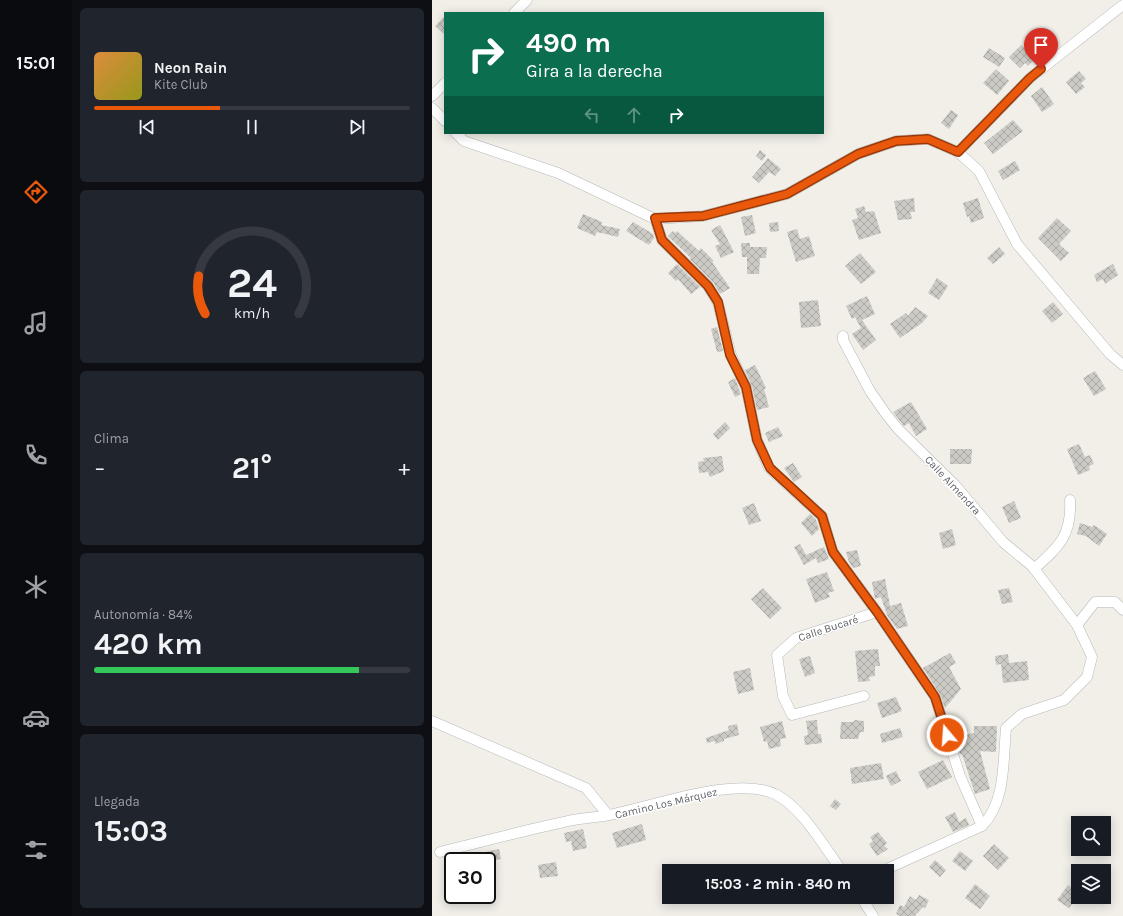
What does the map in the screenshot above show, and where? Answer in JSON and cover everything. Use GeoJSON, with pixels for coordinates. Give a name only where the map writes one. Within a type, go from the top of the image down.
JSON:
{"type":"FeatureCollection","features":[{"type":"Feature","properties":{"kind":"street"},"geometry":{"type":"LineString","coordinates":[[515,12],[527,0]]}},
{"type":"Feature","properties":{"kind":"street"},"geometry":{"type":"LineString","coordinates":[[958,152],[1030,78],[1123,5]]}},
{"type":"Feature","properties":{"kind":"street"},"geometry":{"type":"LineString","coordinates":[[432,96],[444,84]]}},
{"type":"Feature","properties":{"kind":"street"},"geometry":{"type":"LineString","coordinates":[[432,108],[444,121]]}},
{"type":"Feature","properties":{"kind":"street"},"geometry":{"type":"LineString","coordinates":[[457,134],[464,141],[558,173],[655,218],[703,216],[787,194],[858,154],[896,141],[928,139],[958,152],[979,171],[992,192],[1011,233],[1021,249],[1053,284],[1110,354],[1123,365]]}},
{"type":"Feature","properties":{"kind":"street"},"geometry":{"type":"LineString","coordinates":[[655,218],[662,240],[708,286],[718,302],[730,355],[746,387],[757,440],[770,468],[822,516],[833,552],[877,612],[935,697],[960,776],[982,826],[894,866]]}},
{"type":"Feature","properties":{"kind":"street","name":"Calle Almendra"},"geometry":{"type":"LineString","coordinates":[[843,336],[843,340],[870,391],[894,424],[955,485],[1003,542],[1034,569],[1077,625],[1092,657],[1087,677],[1064,700],[1022,714],[1006,728],[1000,792],[991,818],[982,826]]}},
{"type":"Feature","properties":{"kind":"street"},"geometry":{"type":"LineString","coordinates":[[1034,569],[1052,554],[1066,534],[1071,516],[1070,500]]}},
{"type":"Feature","properties":{"kind":"street"},"geometry":{"type":"LineString","coordinates":[[1077,625],[1095,602],[1114,602],[1123,610]]}},
{"type":"Feature","properties":{"kind":"street","name":"Calle Bucaré"},"geometry":{"type":"LineString","coordinates":[[864,696],[792,715],[784,696],[777,655],[796,638],[877,612]]}},
{"type":"Feature","properties":{"kind":"street","name":"Camino Los Márquez"},"geometry":{"type":"LineString","coordinates":[[432,721],[586,788],[608,815],[714,791],[733,789],[761,790],[777,795],[800,814],[837,864]]}},
{"type":"Feature","properties":{"kind":"street"},"geometry":{"type":"LineString","coordinates":[[440,852],[565,821],[608,815]]}},
{"type":"Feature","properties":{"kind":"building"},"geometry":{"type":"Polygon","coordinates":[[[444,17],[444,34],[435,26],[444,17]]]}},
{"type":"Feature","properties":{"kind":"building"},"geometry":{"type":"Polygon","coordinates":[[[1021,45],[1027,51],[1032,46],[1044,59],[1036,65],[1033,61],[1028,66],[1025,63],[1020,68],[1009,57],[1021,45]]]}},
{"type":"Feature","properties":{"kind":"building"},"geometry":{"type":"Polygon","coordinates":[[[989,48],[1005,58],[999,67],[983,57],[989,48]]]}},
{"type":"Feature","properties":{"kind":"building"},"geometry":{"type":"Polygon","coordinates":[[[996,69],[1009,81],[997,95],[983,83],[996,69]]]}},
{"type":"Feature","properties":{"kind":"building"},"geometry":{"type":"Polygon","coordinates":[[[1079,71],[1086,79],[1081,83],[1085,87],[1076,94],[1066,82],[1079,71]]]}},
{"type":"Feature","properties":{"kind":"building"},"geometry":{"type":"Polygon","coordinates":[[[1042,87],[1054,104],[1042,112],[1031,96],[1042,87]]]}},
{"type":"Feature","properties":{"kind":"building"},"geometry":{"type":"Polygon","coordinates":[[[951,110],[958,115],[949,129],[941,123],[951,110]]]}},
{"type":"Feature","properties":{"kind":"building"},"geometry":{"type":"Polygon","coordinates":[[[1013,120],[1023,131],[993,154],[984,143],[1013,120]]]}},
{"type":"Feature","properties":{"kind":"building"},"geometry":{"type":"Polygon","coordinates":[[[760,150],[766,155],[762,161],[756,156],[760,150]]]}},
{"type":"Feature","properties":{"kind":"building"},"geometry":{"type":"Polygon","coordinates":[[[768,158],[781,169],[775,176],[769,172],[759,183],[752,177],[768,158]]]}},
{"type":"Feature","properties":{"kind":"building"},"geometry":{"type":"Polygon","coordinates":[[[1015,161],[1020,170],[1003,180],[998,171],[1015,161]]]}},
{"type":"Feature","properties":{"kind":"building"},"geometry":{"type":"Polygon","coordinates":[[[914,198],[915,212],[910,212],[912,219],[898,220],[894,201],[914,198]]]}},
{"type":"Feature","properties":{"kind":"building"},"geometry":{"type":"Polygon","coordinates":[[[978,198],[984,218],[971,223],[969,216],[967,217],[963,203],[978,198]]]}},
{"type":"Feature","properties":{"kind":"building"},"geometry":{"type":"Polygon","coordinates":[[[864,206],[866,212],[874,211],[881,233],[859,240],[852,220],[858,218],[855,209],[864,206]]]}},
{"type":"Feature","properties":{"kind":"building"},"geometry":{"type":"Polygon","coordinates":[[[583,214],[602,222],[601,225],[620,229],[618,237],[597,232],[595,236],[577,228],[583,214]]]}},
{"type":"Feature","properties":{"kind":"building"},"geometry":{"type":"Polygon","coordinates":[[[752,215],[756,233],[745,236],[741,217],[752,215]]]}},
{"type":"Feature","properties":{"kind":"building"},"geometry":{"type":"Polygon","coordinates":[[[1057,218],[1071,231],[1059,244],[1069,253],[1061,261],[1038,238],[1057,218]]]}},
{"type":"Feature","properties":{"kind":"building"},"geometry":{"type":"Polygon","coordinates":[[[633,222],[653,234],[654,238],[649,245],[626,231],[633,222]]]}},
{"type":"Feature","properties":{"kind":"building"},"geometry":{"type":"Polygon","coordinates":[[[778,222],[779,231],[770,232],[769,223],[778,222]]]}},
{"type":"Feature","properties":{"kind":"building"},"geometry":{"type":"Polygon","coordinates":[[[720,225],[734,252],[721,258],[715,246],[720,244],[711,230],[720,225]]]}},
{"type":"Feature","properties":{"kind":"building"},"geometry":{"type":"Polygon","coordinates":[[[797,229],[800,239],[809,236],[815,256],[796,262],[787,232],[797,229]]]}},
{"type":"Feature","properties":{"kind":"building"},"geometry":{"type":"Polygon","coordinates":[[[673,231],[675,233],[677,231],[699,251],[701,248],[714,261],[712,262],[730,288],[720,294],[713,282],[668,236],[673,231]]]}},
{"type":"Feature","properties":{"kind":"building"},"geometry":{"type":"Polygon","coordinates":[[[741,243],[750,243],[750,247],[767,247],[766,258],[760,258],[759,274],[747,274],[747,257],[742,257],[741,243]]]}},
{"type":"Feature","properties":{"kind":"building"},"geometry":{"type":"Polygon","coordinates":[[[999,247],[1005,254],[993,264],[987,258],[999,247]]]}},
{"type":"Feature","properties":{"kind":"building"},"geometry":{"type":"Polygon","coordinates":[[[860,253],[876,272],[861,284],[845,266],[860,253]]]}},
{"type":"Feature","properties":{"kind":"building"},"geometry":{"type":"Polygon","coordinates":[[[677,264],[700,287],[691,294],[678,279],[676,281],[668,273],[677,264]]]}},
{"type":"Feature","properties":{"kind":"building"},"geometry":{"type":"Polygon","coordinates":[[[1113,264],[1118,275],[1105,284],[1103,279],[1097,282],[1094,275],[1113,264]]]}},
{"type":"Feature","properties":{"kind":"building"},"geometry":{"type":"Polygon","coordinates":[[[937,278],[948,286],[939,300],[928,293],[937,278]]]}},
{"type":"Feature","properties":{"kind":"building"},"geometry":{"type":"Polygon","coordinates":[[[867,296],[875,314],[862,320],[876,340],[863,350],[852,334],[861,328],[855,317],[852,319],[846,306],[867,296]]]}},
{"type":"Feature","properties":{"kind":"building"},"geometry":{"type":"Polygon","coordinates":[[[818,300],[821,326],[801,328],[799,302],[818,300]]]}},
{"type":"Feature","properties":{"kind":"building"},"geometry":{"type":"Polygon","coordinates":[[[1053,302],[1063,314],[1052,323],[1042,311],[1053,302]]]}},
{"type":"Feature","properties":{"kind":"building"},"geometry":{"type":"Polygon","coordinates":[[[915,307],[928,316],[922,323],[900,338],[890,324],[906,313],[908,316],[915,307]]]}},
{"type":"Feature","properties":{"kind":"building"},"geometry":{"type":"Polygon","coordinates":[[[717,327],[723,351],[717,352],[711,329],[717,327]]]}},
{"type":"Feature","properties":{"kind":"building"},"geometry":{"type":"Polygon","coordinates":[[[755,365],[766,388],[764,389],[769,407],[757,410],[752,386],[745,370],[755,365]]]}},
{"type":"Feature","properties":{"kind":"building"},"geometry":{"type":"Polygon","coordinates":[[[1095,371],[1106,389],[1094,396],[1083,378],[1095,371]]]}},
{"type":"Feature","properties":{"kind":"building"},"geometry":{"type":"Polygon","coordinates":[[[735,378],[741,394],[735,397],[728,382],[735,378]]]}},
{"type":"Feature","properties":{"kind":"building"},"geometry":{"type":"Polygon","coordinates":[[[911,402],[927,429],[916,436],[909,423],[904,426],[893,412],[911,402]]]}},
{"type":"Feature","properties":{"kind":"building"},"geometry":{"type":"Polygon","coordinates":[[[725,422],[730,428],[718,440],[713,434],[725,422]]]}},
{"type":"Feature","properties":{"kind":"building"},"geometry":{"type":"Polygon","coordinates":[[[778,427],[783,436],[769,442],[765,433],[778,427]]]}},
{"type":"Feature","properties":{"kind":"building"},"geometry":{"type":"Polygon","coordinates":[[[1079,444],[1085,457],[1090,455],[1094,464],[1089,466],[1090,470],[1078,475],[1067,449],[1079,444]]]}},
{"type":"Feature","properties":{"kind":"building"},"geometry":{"type":"Polygon","coordinates":[[[950,449],[972,449],[971,464],[950,464],[950,449]]]}},
{"type":"Feature","properties":{"kind":"building"},"geometry":{"type":"Polygon","coordinates":[[[722,456],[724,471],[710,477],[708,472],[699,473],[698,462],[704,461],[703,458],[722,456]]]}},
{"type":"Feature","properties":{"kind":"building"},"geometry":{"type":"Polygon","coordinates":[[[793,463],[802,477],[794,482],[784,468],[793,463]]]}},
{"type":"Feature","properties":{"kind":"building"},"geometry":{"type":"Polygon","coordinates":[[[1014,501],[1021,518],[1009,523],[1002,507],[1014,501]]]}},
{"type":"Feature","properties":{"kind":"building"},"geometry":{"type":"Polygon","coordinates":[[[754,503],[761,521],[749,525],[742,508],[754,503]]]}},
{"type":"Feature","properties":{"kind":"building"},"geometry":{"type":"Polygon","coordinates":[[[810,514],[816,520],[819,529],[812,536],[801,523],[810,514]]]}},
{"type":"Feature","properties":{"kind":"building"},"geometry":{"type":"Polygon","coordinates":[[[1080,523],[1092,527],[1094,525],[1107,534],[1099,546],[1086,536],[1077,534],[1080,523]]]}},
{"type":"Feature","properties":{"kind":"building"},"geometry":{"type":"Polygon","coordinates":[[[952,529],[956,545],[943,549],[939,533],[952,529]]]}},
{"type":"Feature","properties":{"kind":"building"},"geometry":{"type":"Polygon","coordinates":[[[800,544],[806,555],[824,547],[829,559],[818,563],[816,558],[804,565],[794,547],[800,544]]]}},
{"type":"Feature","properties":{"kind":"building"},"geometry":{"type":"Polygon","coordinates":[[[857,550],[861,566],[853,568],[849,562],[846,552],[857,550]]]}},
{"type":"Feature","properties":{"kind":"building"},"geometry":{"type":"Polygon","coordinates":[[[827,572],[834,591],[828,593],[830,597],[815,603],[806,579],[827,572]]]}},
{"type":"Feature","properties":{"kind":"building"},"geometry":{"type":"Polygon","coordinates":[[[885,579],[890,606],[901,603],[908,626],[897,629],[887,615],[881,597],[875,599],[872,582],[885,579]]]}},
{"type":"Feature","properties":{"kind":"building"},"geometry":{"type":"Polygon","coordinates":[[[763,588],[782,608],[770,619],[751,599],[763,588]]]}},
{"type":"Feature","properties":{"kind":"building"},"geometry":{"type":"Polygon","coordinates":[[[1009,588],[1013,602],[1002,604],[998,590],[1009,588]]]}},
{"type":"Feature","properties":{"kind":"building"},"geometry":{"type":"Polygon","coordinates":[[[878,649],[880,666],[875,666],[875,676],[869,677],[870,681],[858,682],[855,651],[878,649]]]}},
{"type":"Feature","properties":{"kind":"building"},"geometry":{"type":"Polygon","coordinates":[[[950,653],[956,663],[949,667],[961,689],[945,708],[940,694],[923,668],[950,653]]]}},
{"type":"Feature","properties":{"kind":"building"},"geometry":{"type":"Polygon","coordinates":[[[1008,654],[1009,663],[1027,661],[1029,680],[1003,683],[1001,664],[996,665],[995,656],[1008,654]]]}},
{"type":"Feature","properties":{"kind":"building"},"geometry":{"type":"Polygon","coordinates":[[[810,656],[815,673],[805,677],[799,659],[810,656]]]}},
{"type":"Feature","properties":{"kind":"building"},"geometry":{"type":"Polygon","coordinates":[[[750,668],[754,690],[738,694],[733,672],[750,668]]]}},
{"type":"Feature","properties":{"kind":"building"},"geometry":{"type":"Polygon","coordinates":[[[896,697],[902,711],[882,718],[877,703],[896,697]]]}},
{"type":"Feature","properties":{"kind":"building"},"geometry":{"type":"Polygon","coordinates":[[[817,720],[818,734],[821,734],[822,743],[805,745],[804,736],[808,735],[806,721],[817,720]]]}},
{"type":"Feature","properties":{"kind":"building"},"geometry":{"type":"Polygon","coordinates":[[[855,720],[864,721],[864,732],[860,732],[858,739],[840,739],[841,722],[853,722],[855,720]]]}},
{"type":"Feature","properties":{"kind":"building"},"geometry":{"type":"Polygon","coordinates":[[[782,721],[786,738],[780,739],[781,746],[769,749],[767,741],[764,742],[760,727],[782,721]]]}},
{"type":"Feature","properties":{"kind":"building"},"geometry":{"type":"Polygon","coordinates":[[[737,724],[739,735],[724,739],[724,741],[715,744],[715,741],[707,743],[706,738],[729,730],[728,726],[737,724]]]}},
{"type":"Feature","properties":{"kind":"building"},"geometry":{"type":"Polygon","coordinates":[[[974,726],[997,726],[996,752],[980,751],[990,789],[975,794],[955,737],[974,733],[974,726]]]}},
{"type":"Feature","properties":{"kind":"building"},"geometry":{"type":"Polygon","coordinates":[[[900,728],[903,737],[882,743],[880,734],[900,728]]]}},
{"type":"Feature","properties":{"kind":"building"},"geometry":{"type":"Polygon","coordinates":[[[943,760],[952,777],[927,789],[918,772],[943,760]]]}},
{"type":"Feature","properties":{"kind":"building"},"geometry":{"type":"Polygon","coordinates":[[[881,763],[884,779],[852,784],[850,768],[881,763]]]}},
{"type":"Feature","properties":{"kind":"building"},"geometry":{"type":"Polygon","coordinates":[[[896,771],[901,781],[891,786],[886,776],[896,771]]]}},
{"type":"Feature","properties":{"kind":"building"},"geometry":{"type":"Polygon","coordinates":[[[835,799],[841,804],[836,810],[830,806],[835,799]]]}},
{"type":"Feature","properties":{"kind":"building"},"geometry":{"type":"Polygon","coordinates":[[[955,812],[959,822],[966,818],[969,825],[953,832],[945,817],[955,812]]]}},
{"type":"Feature","properties":{"kind":"building"},"geometry":{"type":"Polygon","coordinates":[[[642,824],[646,840],[617,848],[612,833],[642,824]]]}},
{"type":"Feature","properties":{"kind":"building"},"geometry":{"type":"Polygon","coordinates":[[[583,829],[587,848],[573,851],[571,841],[566,842],[564,833],[583,829]]]}},
{"type":"Feature","properties":{"kind":"building"},"geometry":{"type":"Polygon","coordinates":[[[878,832],[887,843],[884,846],[888,849],[877,856],[869,844],[873,841],[870,837],[878,832]]]}},
{"type":"Feature","properties":{"kind":"building"},"geometry":{"type":"Polygon","coordinates":[[[994,844],[1009,858],[998,870],[983,856],[994,844]]]}},
{"type":"Feature","properties":{"kind":"building"},"geometry":{"type":"Polygon","coordinates":[[[499,849],[501,859],[496,860],[496,852],[485,852],[499,849]]]}},
{"type":"Feature","properties":{"kind":"building"},"geometry":{"type":"Polygon","coordinates":[[[960,851],[973,861],[965,871],[952,861],[960,851]]]}},
{"type":"Feature","properties":{"kind":"building"},"geometry":{"type":"Polygon","coordinates":[[[935,860],[946,870],[940,877],[929,867],[935,860]]]}},
{"type":"Feature","properties":{"kind":"building"},"geometry":{"type":"Polygon","coordinates":[[[556,862],[558,876],[540,878],[538,865],[556,862]]]}},
{"type":"Feature","properties":{"kind":"building"},"geometry":{"type":"Polygon","coordinates":[[[975,884],[990,896],[980,909],[965,898],[975,884]]]}},
{"type":"Feature","properties":{"kind":"building"},"geometry":{"type":"Polygon","coordinates":[[[1068,885],[1071,887],[1072,904],[1069,908],[1057,900],[1068,885]]]}},
{"type":"Feature","properties":{"kind":"building"},"geometry":{"type":"Polygon","coordinates":[[[919,895],[929,900],[925,908],[923,907],[915,916],[900,916],[896,914],[900,905],[904,907],[910,896],[916,900],[919,895]]]}},
{"type":"Feature","properties":{"kind":"route"},"geometry":{"type":"LineString","coordinates":[[947,735],[935,697],[877,612],[833,552],[822,516],[770,468],[757,440],[746,387],[730,355],[718,302],[708,286],[662,240],[655,218],[703,216],[787,194],[858,154],[896,141],[928,139],[958,152],[1030,78],[1041,69]]}}]}
